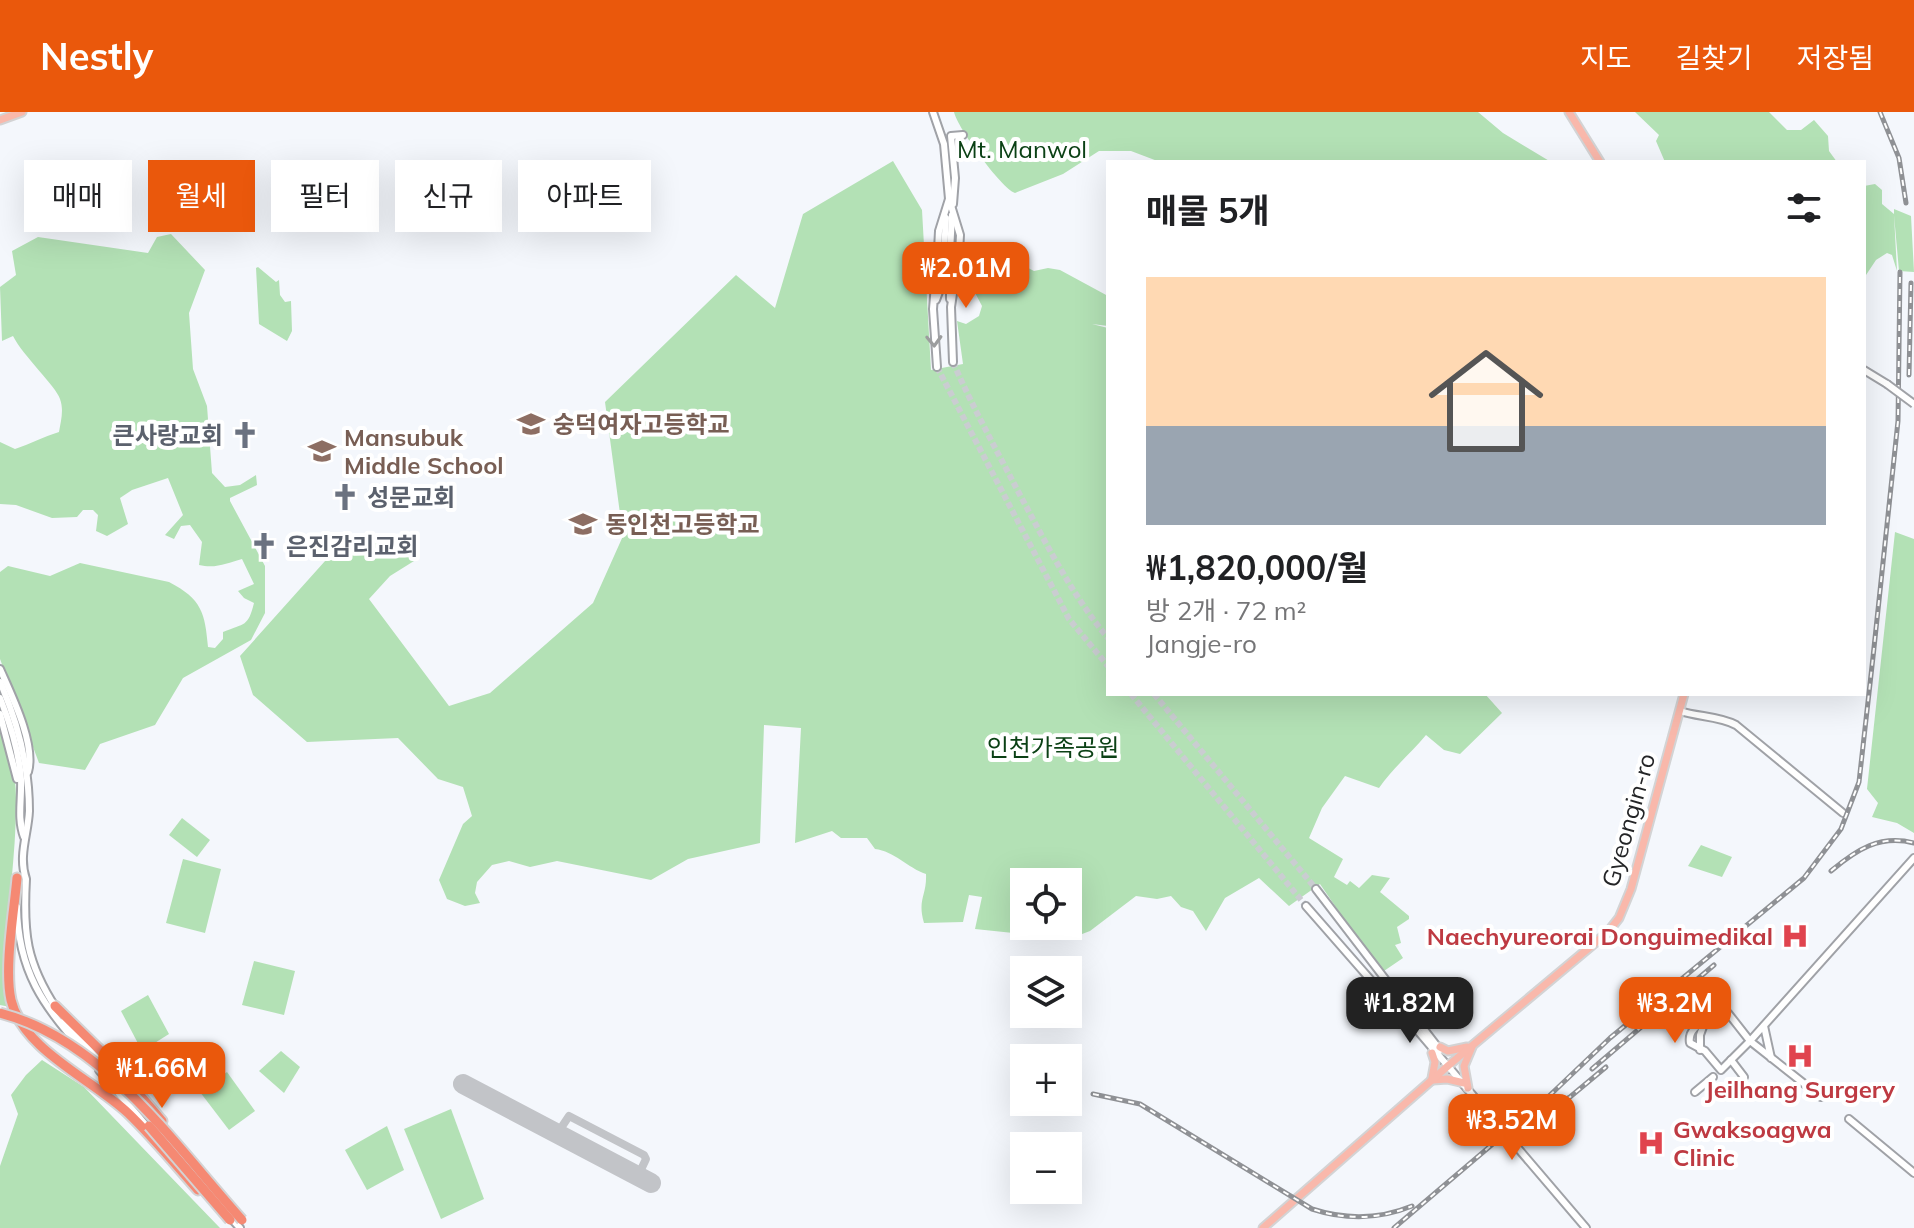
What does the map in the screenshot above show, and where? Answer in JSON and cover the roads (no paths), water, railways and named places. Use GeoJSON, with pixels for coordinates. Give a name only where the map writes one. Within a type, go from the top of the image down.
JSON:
{"type":"FeatureCollection","features":[{"type":"Feature","properties":{"kind":"highway"},"geometry":{"type":"LineString","coordinates":[[20,874],[9,986],[14,1009],[27,1032],[128,1113],[240,1225]]}},
{"type":"Feature","properties":{"kind":"highway"},"geometry":{"type":"LineString","coordinates":[[55,1006],[109,1059],[211,1179],[240,1225]]}},
{"type":"Feature","properties":{"kind":"highway"},"geometry":{"type":"LineString","coordinates":[[0,1016],[57,1041],[108,1078],[240,1225]]}},
{"type":"Feature","properties":{"kind":"main road"},"geometry":{"type":"LineString","coordinates":[[0,120],[22,112]]}},
{"type":"Feature","properties":{"kind":"main road"},"geometry":{"type":"LineString","coordinates":[[933,112],[944,144],[949,199],[944,255],[951,307],[953,362]]}},
{"type":"Feature","properties":{"kind":"main road"},"geometry":{"type":"LineString","coordinates":[[1569,112],[1599,160]]}},
{"type":"Feature","properties":{"kind":"main road"},"geometry":{"type":"LineString","coordinates":[[937,367],[933,309],[943,281],[949,208],[955,178],[951,136],[963,135]]}},
{"type":"Feature","properties":{"kind":"main road"},"geometry":{"type":"LineString","coordinates":[[949,208],[960,235],[951,307]]}},
{"type":"Feature","properties":{"kind":"main road"},"geometry":{"type":"LineString","coordinates":[[1866,371],[1914,404]]}},
{"type":"Feature","properties":{"kind":"main road"},"geometry":{"type":"LineString","coordinates":[[1,675],[23,726],[30,764],[27,776],[28,826],[20,874],[18,929],[22,955],[47,1008],[137,1116],[240,1225]]}},
{"type":"Feature","properties":{"kind":"main road","name":"Gyeongin-ro"},"geometry":{"type":"LineString","coordinates":[[1263,1228],[1449,1065],[1592,947],[1619,918],[1631,889],[1684,696]]}},
{"type":"Feature","properties":{"kind":"main road"},"geometry":{"type":"LineString","coordinates":[[0,698],[17,754],[20,824],[24,837]]}},
{"type":"Feature","properties":{"kind":"main road"},"geometry":{"type":"LineString","coordinates":[[1680,711],[1736,725],[1843,813]]}},
{"type":"Feature","properties":{"kind":"main road"},"geometry":{"type":"LineString","coordinates":[[0,714],[21,794]]}},
{"type":"Feature","properties":{"kind":"main road"},"geometry":{"type":"LineString","coordinates":[[1821,1097],[1750,1041],[1725,1012],[1694,1027],[1688,1037],[1690,1043],[1721,1070],[1750,1041],[1914,858]]}},
{"type":"Feature","properties":{"kind":"main road"},"geometry":{"type":"LineString","coordinates":[[20,874],[26,879],[25,926],[31,963],[65,1022],[240,1225]]}},
{"type":"Feature","properties":{"kind":"main road"},"geometry":{"type":"LineString","coordinates":[[1316,889],[1392,988],[1394,1007],[1432,1053],[1435,1062],[1431,1081],[1441,1078],[1466,1085]]}},
{"type":"Feature","properties":{"kind":"main road"},"geometry":{"type":"LineString","coordinates":[[1306,906],[1386,990],[1335,912]]}},
{"type":"Feature","properties":{"kind":"main road"},"geometry":{"type":"LineString","coordinates":[[1322,922],[1383,994],[1402,1001],[1440,1047],[1448,1051],[1473,1045]]}},
{"type":"Feature","properties":{"kind":"main road"},"geometry":{"type":"LineString","coordinates":[[1402,1008],[1586,1228]]}},
{"type":"Feature","properties":{"kind":"main road"},"geometry":{"type":"LineString","coordinates":[[1765,1023],[1764,1033],[1771,1058]]}},
{"type":"Feature","properties":{"kind":"main road"},"geometry":{"type":"LineString","coordinates":[[1700,1050],[1704,1024]]}},
{"type":"Feature","properties":{"kind":"main road"},"geometry":{"type":"LineString","coordinates":[[1466,1085],[1464,1066],[1473,1045]]}},
{"type":"Feature","properties":{"kind":"main road"},"geometry":{"type":"LineString","coordinates":[[1440,1047],[1442,1057]]}},
{"type":"Feature","properties":{"kind":"main road"},"geometry":{"type":"LineString","coordinates":[[1432,1053],[1442,1057]]}},
{"type":"Feature","properties":{"kind":"main road"},"geometry":{"type":"LineString","coordinates":[[1731,1060],[1744,1077]]}},
{"type":"Feature","properties":{"kind":"main road"},"geometry":{"type":"LineString","coordinates":[[1695,1092],[1713,1077]]}},
{"type":"Feature","properties":{"kind":"main road"},"geometry":{"type":"LineString","coordinates":[[1849,1119],[1914,1173]]}},
{"type":"Feature","properties":{"kind":"tunnel"},"geometry":{"type":"LineString","coordinates":[[953,362],[1050,551],[1071,587],[1106,635]]}},
{"type":"Feature","properties":{"kind":"tunnel"},"geometry":{"type":"LineString","coordinates":[[937,367],[1069,619],[1106,664]]}},
{"type":"Feature","properties":{"kind":"tunnel"},"geometry":{"type":"LineString","coordinates":[[1133,696],[1306,906]]}},
{"type":"Feature","properties":{"kind":"tunnel"},"geometry":{"type":"LineString","coordinates":[[1156,696],[1316,889]]}},
{"type":"Feature","properties":{"kind":"railway"},"geometry":{"type":"LineString","coordinates":[[1880,112],[1899,158],[1906,203]]}},
{"type":"Feature","properties":{"kind":"railway"},"geometry":{"type":"LineString","coordinates":[[1394,1228],[1548,1097],[1610,1038],[1804,878],[1841,829],[1859,782],[1898,421],[1900,272]]}},
{"type":"Feature","properties":{"kind":"railway"},"geometry":{"type":"LineString","coordinates":[[1909,375],[1911,283]]}},
{"type":"Feature","properties":{"kind":"railway"},"geometry":{"type":"LineString","coordinates":[[1831,871],[1850,856],[1879,842],[1914,843]]}},
{"type":"Feature","properties":{"kind":"railway"},"geometry":{"type":"LineString","coordinates":[[1592,1069],[1714,965]]}},
{"type":"Feature","properties":{"kind":"railway"},"geometry":{"type":"LineString","coordinates":[[1545,1111],[1570,1097],[1606,1067]]}},
{"type":"Feature","properties":{"kind":"railway"},"geometry":{"type":"LineString","coordinates":[[1093,1094],[1140,1104],[1312,1209],[1362,1217],[1387,1214],[1412,1206]]}},
{"type":"Feature","properties":{"kind":"place","name":"숭덕여자고등학교"},"geometry":{"type":"Point","coordinates":[531,424]}},
{"type":"Feature","properties":{"kind":"place","name":"큰사랑교회"},"geometry":{"type":"Point","coordinates":[245,435]}},
{"type":"Feature","properties":{"kind":"place","name":"Mansubuk Middle School"},"geometry":{"type":"Point","coordinates":[322,451]}},
{"type":"Feature","properties":{"kind":"place","name":"성문교회"},"geometry":{"type":"Point","coordinates":[345,497]}},
{"type":"Feature","properties":{"kind":"place","name":"동인천고등학교"},"geometry":{"type":"Point","coordinates":[583,524]}},
{"type":"Feature","properties":{"kind":"place","name":"은진감리교회"},"geometry":{"type":"Point","coordinates":[264,546]}},
{"type":"Feature","properties":{"kind":"place","name":"Naechyureorai Donguimedikal"},"geometry":{"type":"Point","coordinates":[1795,936]}},
{"type":"Feature","properties":{"kind":"place","name":"Jeilhang Surgery"},"geometry":{"type":"Point","coordinates":[1800,1056]}},
{"type":"Feature","properties":{"kind":"place","name":"Gwaksoagwa Clinic"},"geometry":{"type":"Point","coordinates":[1651,1143]}},
{"type":"Feature","properties":{"kind":"park label","name":"Mt. Manwol"},"geometry":{"type":"Point","coordinates":[1022,149]}},
{"type":"Feature","properties":{"kind":"park label","name":"인천가족공원"},"geometry":{"type":"Point","coordinates":[1053,747]}}]}
